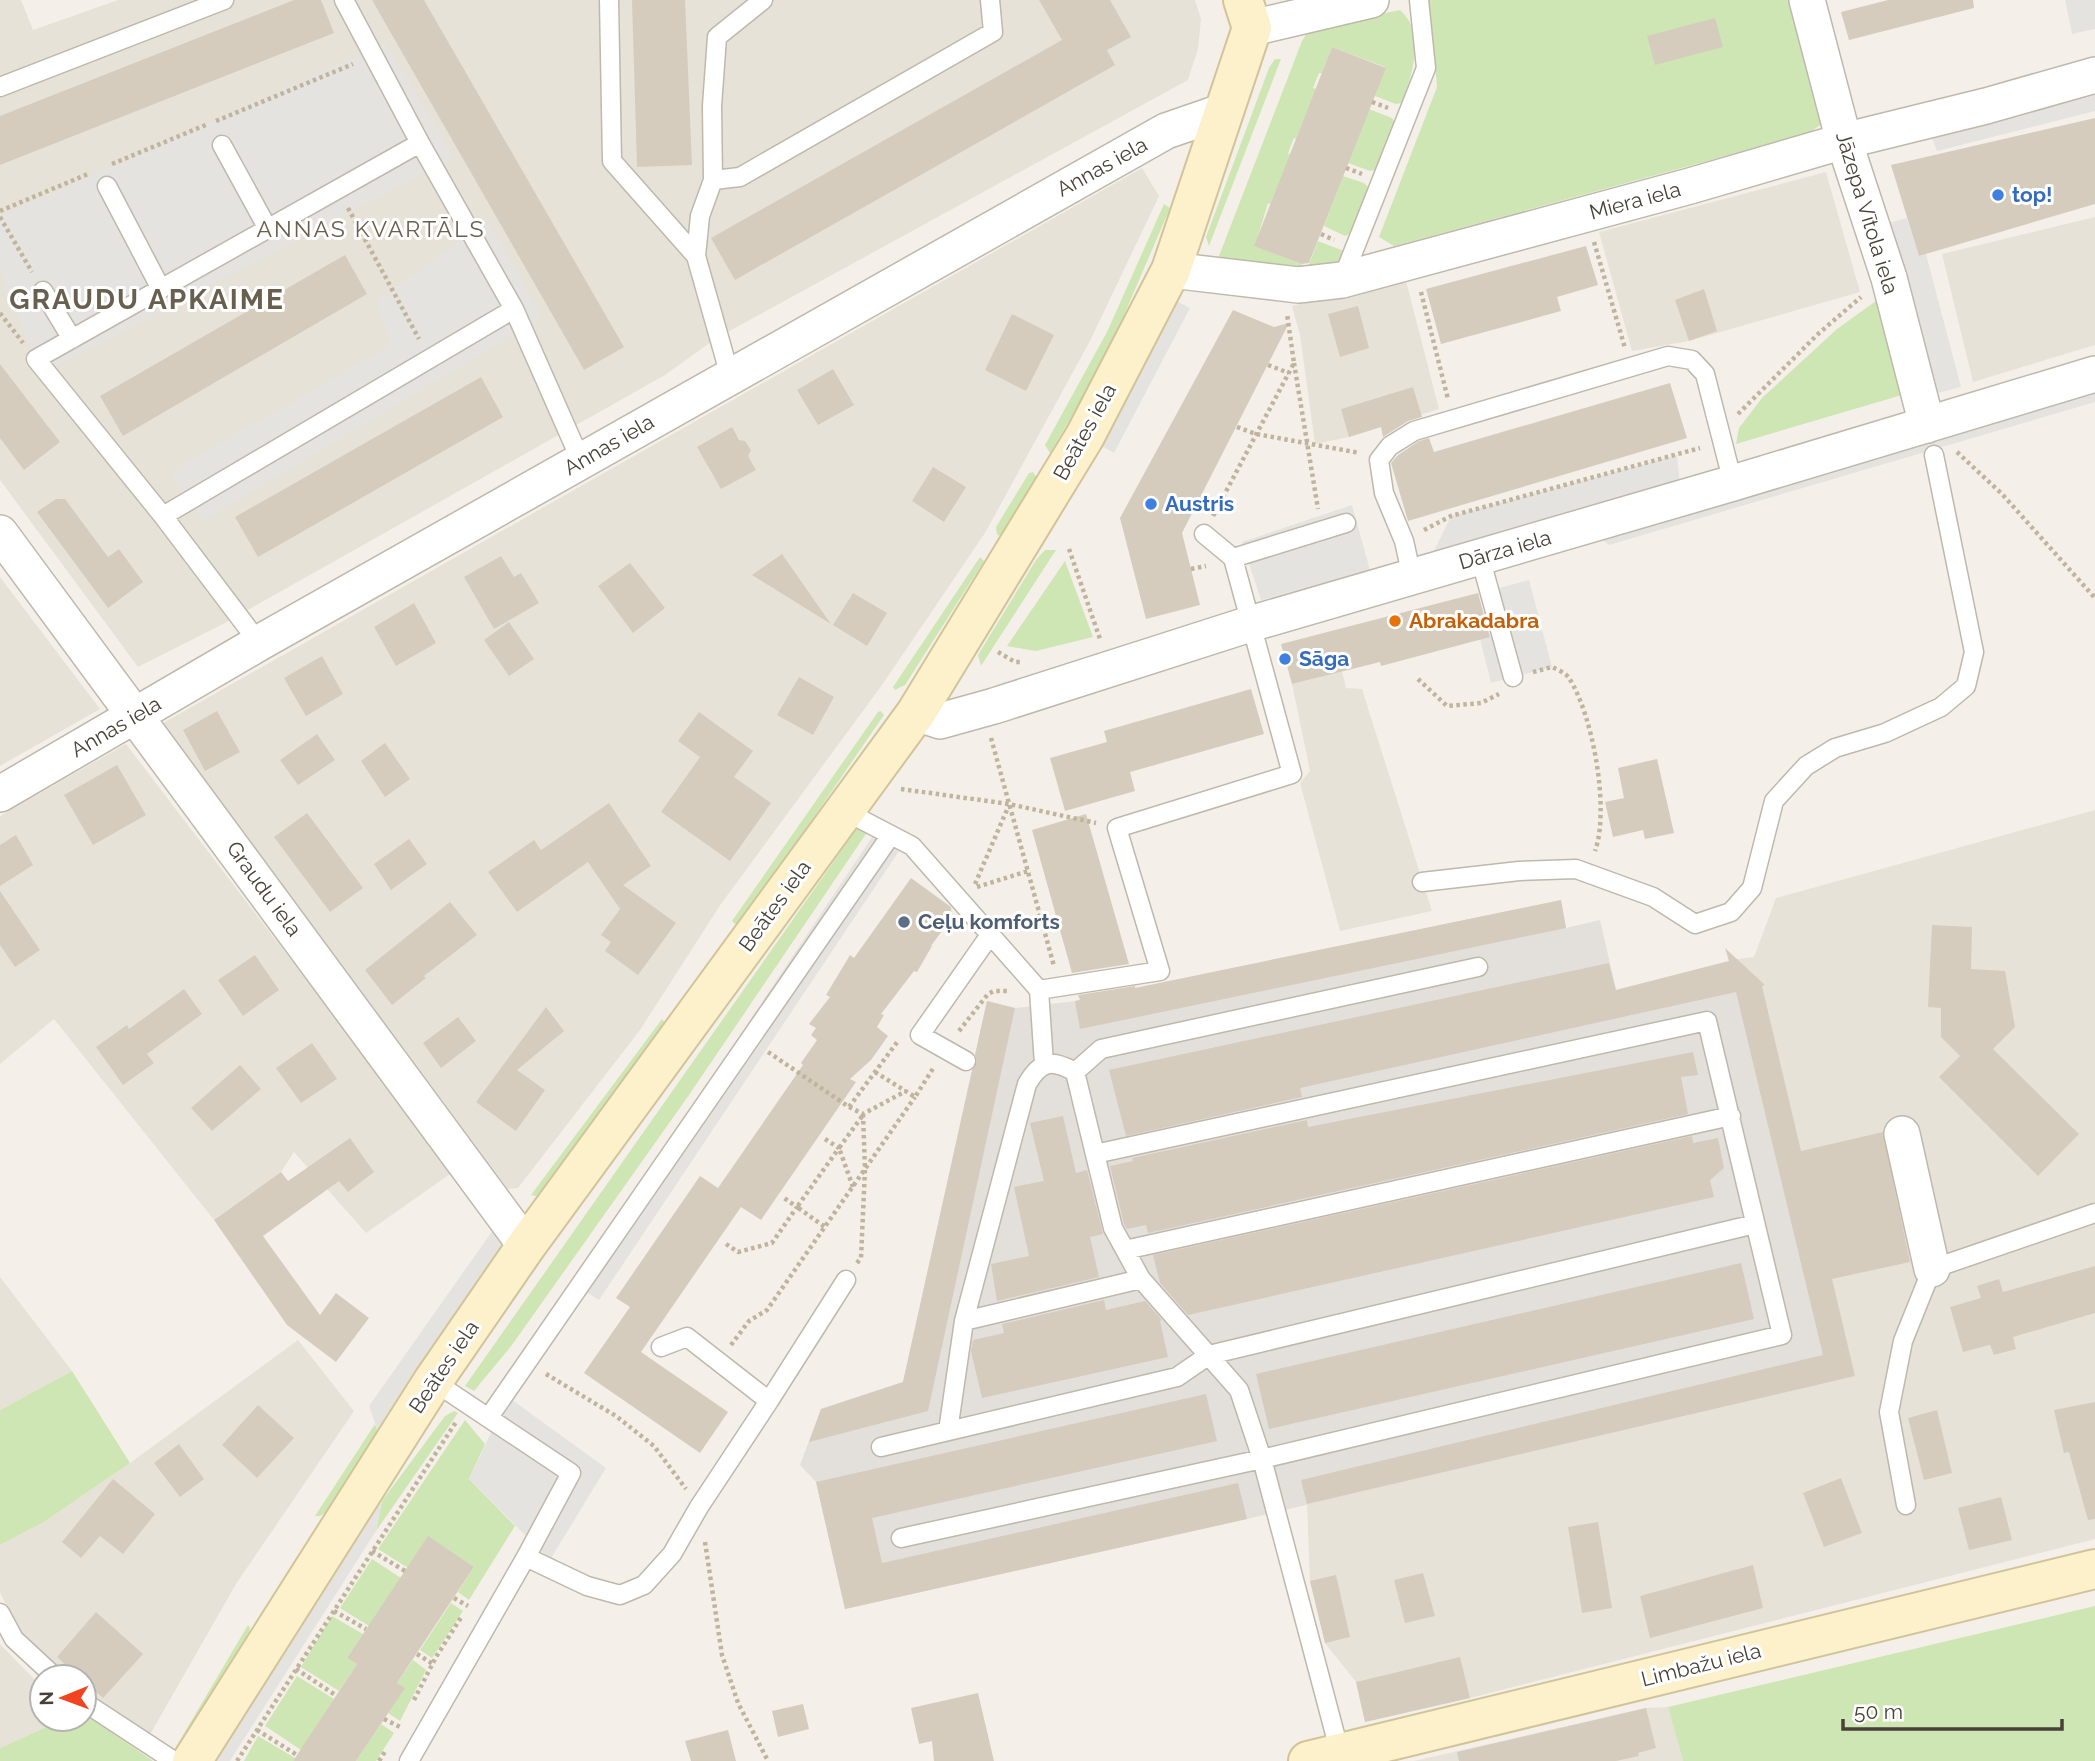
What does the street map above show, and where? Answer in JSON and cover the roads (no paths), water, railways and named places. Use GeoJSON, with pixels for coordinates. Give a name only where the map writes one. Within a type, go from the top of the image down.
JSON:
{"type":"FeatureCollection","features":[{"type":"Feature","properties":{"kind":"street"},"geometry":{"type":"LineString","coordinates":[[1248,14],[1371,0]]}},
{"type":"Feature","properties":{"kind":"street","name":"Jāzepa Vītola iela"},"geometry":{"type":"LineString","coordinates":[[1807,0],[1844,141],[1889,278],[1930,440]]}},
{"type":"Feature","properties":{"kind":"street","name":"Beātes iela"},"geometry":{"type":"LineString","coordinates":[[192,1761],[433,1381],[526,1246],[916,713],[1085,436],[1171,270],[1224,111],[1248,14]]}},
{"type":"Feature","properties":{"kind":"street","name":"Miera iela"},"geometry":{"type":"LineString","coordinates":[[1171,270],[1298,285],[1342,279],[2095,75]]}},
{"type":"Feature","properties":{"kind":"street","name":"Annas iela"},"geometry":{"type":"LineString","coordinates":[[0,793],[259,643],[1166,131],[1224,111]]}},
{"type":"Feature","properties":{"kind":"street","name":"Dārza iela"},"geometry":{"type":"LineString","coordinates":[[916,713],[940,721],[1250,624],[1733,483],[1930,440],[2095,374]]}},
{"type":"Feature","properties":{"kind":"street","name":"Graudu iela"},"geometry":{"type":"LineString","coordinates":[[0,533],[137,715],[526,1246]]}},
{"type":"Feature","properties":{"kind":"street"},"geometry":{"type":"LineString","coordinates":[[1902,1134],[1932,1269]]}},
{"type":"Feature","properties":{"kind":"street","name":"Limbažu iela"},"geometry":{"type":"LineString","coordinates":[[1324,1757],[2095,1569]]}},
{"type":"Feature","properties":{"kind":"lane"},"geometry":{"type":"LineString","coordinates":[[0,87],[224,0]]}},
{"type":"Feature","properties":{"kind":"lane"},"geometry":{"type":"LineString","coordinates":[[344,0],[420,143],[514,309],[581,461]]}},
{"type":"Feature","properties":{"kind":"lane"},"geometry":{"type":"LineString","coordinates":[[609,0],[612,161],[696,256]]}},
{"type":"Feature","properties":{"kind":"lane"},"geometry":{"type":"LineString","coordinates":[[730,376],[696,256],[700,216],[713,180],[712,106],[717,37],[763,0]]}},
{"type":"Feature","properties":{"kind":"lane"},"geometry":{"type":"LineString","coordinates":[[713,180],[740,177],[993,32],[990,0]]}},
{"type":"Feature","properties":{"kind":"lane"},"geometry":{"type":"LineString","coordinates":[[1342,279],[1426,68],[1419,0]]}},
{"type":"Feature","properties":{"kind":"lane"},"geometry":{"type":"LineString","coordinates":[[259,643],[163,516],[36,359],[420,143]]}},
{"type":"Feature","properties":{"kind":"lane"},"geometry":{"type":"LineString","coordinates":[[222,145],[268,229]]}},
{"type":"Feature","properties":{"kind":"lane"},"geometry":{"type":"LineString","coordinates":[[107,186],[161,289]]}},
{"type":"Feature","properties":{"kind":"lane"},"geometry":{"type":"LineString","coordinates":[[43,291],[72,340]]}},
{"type":"Feature","properties":{"kind":"lane"},"geometry":{"type":"LineString","coordinates":[[163,516],[514,309]]}},
{"type":"Feature","properties":{"kind":"lane"},"geometry":{"type":"LineString","coordinates":[[1412,577],[1404,541],[1384,493],[1380,460],[1390,446],[1414,431],[1668,356],[1692,360],[1706,374],[1733,483]]}},
{"type":"Feature","properties":{"kind":"lane"},"geometry":{"type":"LineString","coordinates":[[1422,882],[1519,871],[1576,869],[1653,897],[1695,924],[1731,912],[1752,888],[1774,801],[1806,766],[1835,748],[1885,733],[1941,707],[1966,686],[1975,652],[1930,440]]}},
{"type":"Feature","properties":{"kind":"lane"},"geometry":{"type":"LineString","coordinates":[[1233,558],[1346,523]]}},
{"type":"Feature","properties":{"kind":"lane"},"geometry":{"type":"LineString","coordinates":[[1039,990],[1160,971],[1117,828],[1292,774],[1233,558],[1204,534]]}},
{"type":"Feature","properties":{"kind":"lane"},"geometry":{"type":"LineString","coordinates":[[1480,557],[1513,677]]}},
{"type":"Feature","properties":{"kind":"lane"},"geometry":{"type":"LineString","coordinates":[[855,798],[891,835],[912,846],[1039,990],[1044,1064]]}},
{"type":"Feature","properties":{"kind":"lane"},"geometry":{"type":"LineString","coordinates":[[489,1417],[891,835]]}},
{"type":"Feature","properties":{"kind":"lane"},"geometry":{"type":"LineString","coordinates":[[967,1061],[920,1035],[990,935]]}},
{"type":"Feature","properties":{"kind":"lane"},"geometry":{"type":"LineString","coordinates":[[1075,1072],[1101,1049],[1479,967]]}},
{"type":"Feature","properties":{"kind":"lane"},"geometry":{"type":"LineString","coordinates":[[901,1538],[1262,1459],[1782,1335],[1707,1021],[1095,1154]]}},
{"type":"Feature","properties":{"kind":"lane"},"geometry":{"type":"LineString","coordinates":[[948,1431],[964,1321],[1027,1084],[1044,1064],[1059,1063],[1075,1072],[1113,1228],[1125,1250],[1141,1279],[1239,1390],[1262,1459],[1324,1757]]}},
{"type":"Feature","properties":{"kind":"lane"},"geometry":{"type":"LineString","coordinates":[[1125,1250],[1731,1116]]}},
{"type":"Feature","properties":{"kind":"lane"},"geometry":{"type":"LineString","coordinates":[[1906,1505],[1889,1412],[1903,1341],[1932,1269],[2095,1213]]}},
{"type":"Feature","properties":{"kind":"lane"},"geometry":{"type":"LineString","coordinates":[[881,1447],[1177,1377],[1209,1355],[1755,1224]]}},
{"type":"Feature","properties":{"kind":"lane"},"geometry":{"type":"LineString","coordinates":[[964,1321],[1141,1279]]}},
{"type":"Feature","properties":{"kind":"lane"},"geometry":{"type":"LineString","coordinates":[[526,1557],[587,1586],[620,1595],[644,1584],[672,1554],[699,1507],[846,1280]]}},
{"type":"Feature","properties":{"kind":"lane"},"geometry":{"type":"LineString","coordinates":[[662,1347],[687,1337],[769,1401]]}},
{"type":"Feature","properties":{"kind":"lane"},"geometry":{"type":"LineString","coordinates":[[409,1761],[571,1473],[433,1381]]}},
{"type":"Feature","properties":{"kind":"lane"},"geometry":{"type":"LineString","coordinates":[[0,1613],[13,1639],[40,1663]]}},
{"type":"Feature","properties":{"kind":"lane"},"geometry":{"type":"LineString","coordinates":[[98,1711],[174,1761]]}},
{"type":"Feature","properties":{"kind":"place","name":"top!"},"geometry":{"type":"Point","coordinates":[1998,195]}},
{"type":"Feature","properties":{"kind":"place","name":"Austris"},"geometry":{"type":"Point","coordinates":[1151,504]}},
{"type":"Feature","properties":{"kind":"place","name":"Abrakadabra"},"geometry":{"type":"Point","coordinates":[1395,621]}},
{"type":"Feature","properties":{"kind":"place","name":"Sāga"},"geometry":{"type":"Point","coordinates":[1285,659]}},
{"type":"Feature","properties":{"kind":"place","name":"Ceļu komforts"},"geometry":{"type":"Point","coordinates":[904,922]}},
{"type":"Feature","properties":{"kind":"district","name":"ANNAS KVARTĀLS"},"geometry":{"type":"Point","coordinates":[371,229]}},
{"type":"Feature","properties":{"kind":"district","name":"GRAUDU APKAIME"},"geometry":{"type":"Point","coordinates":[147,299]}}]}
